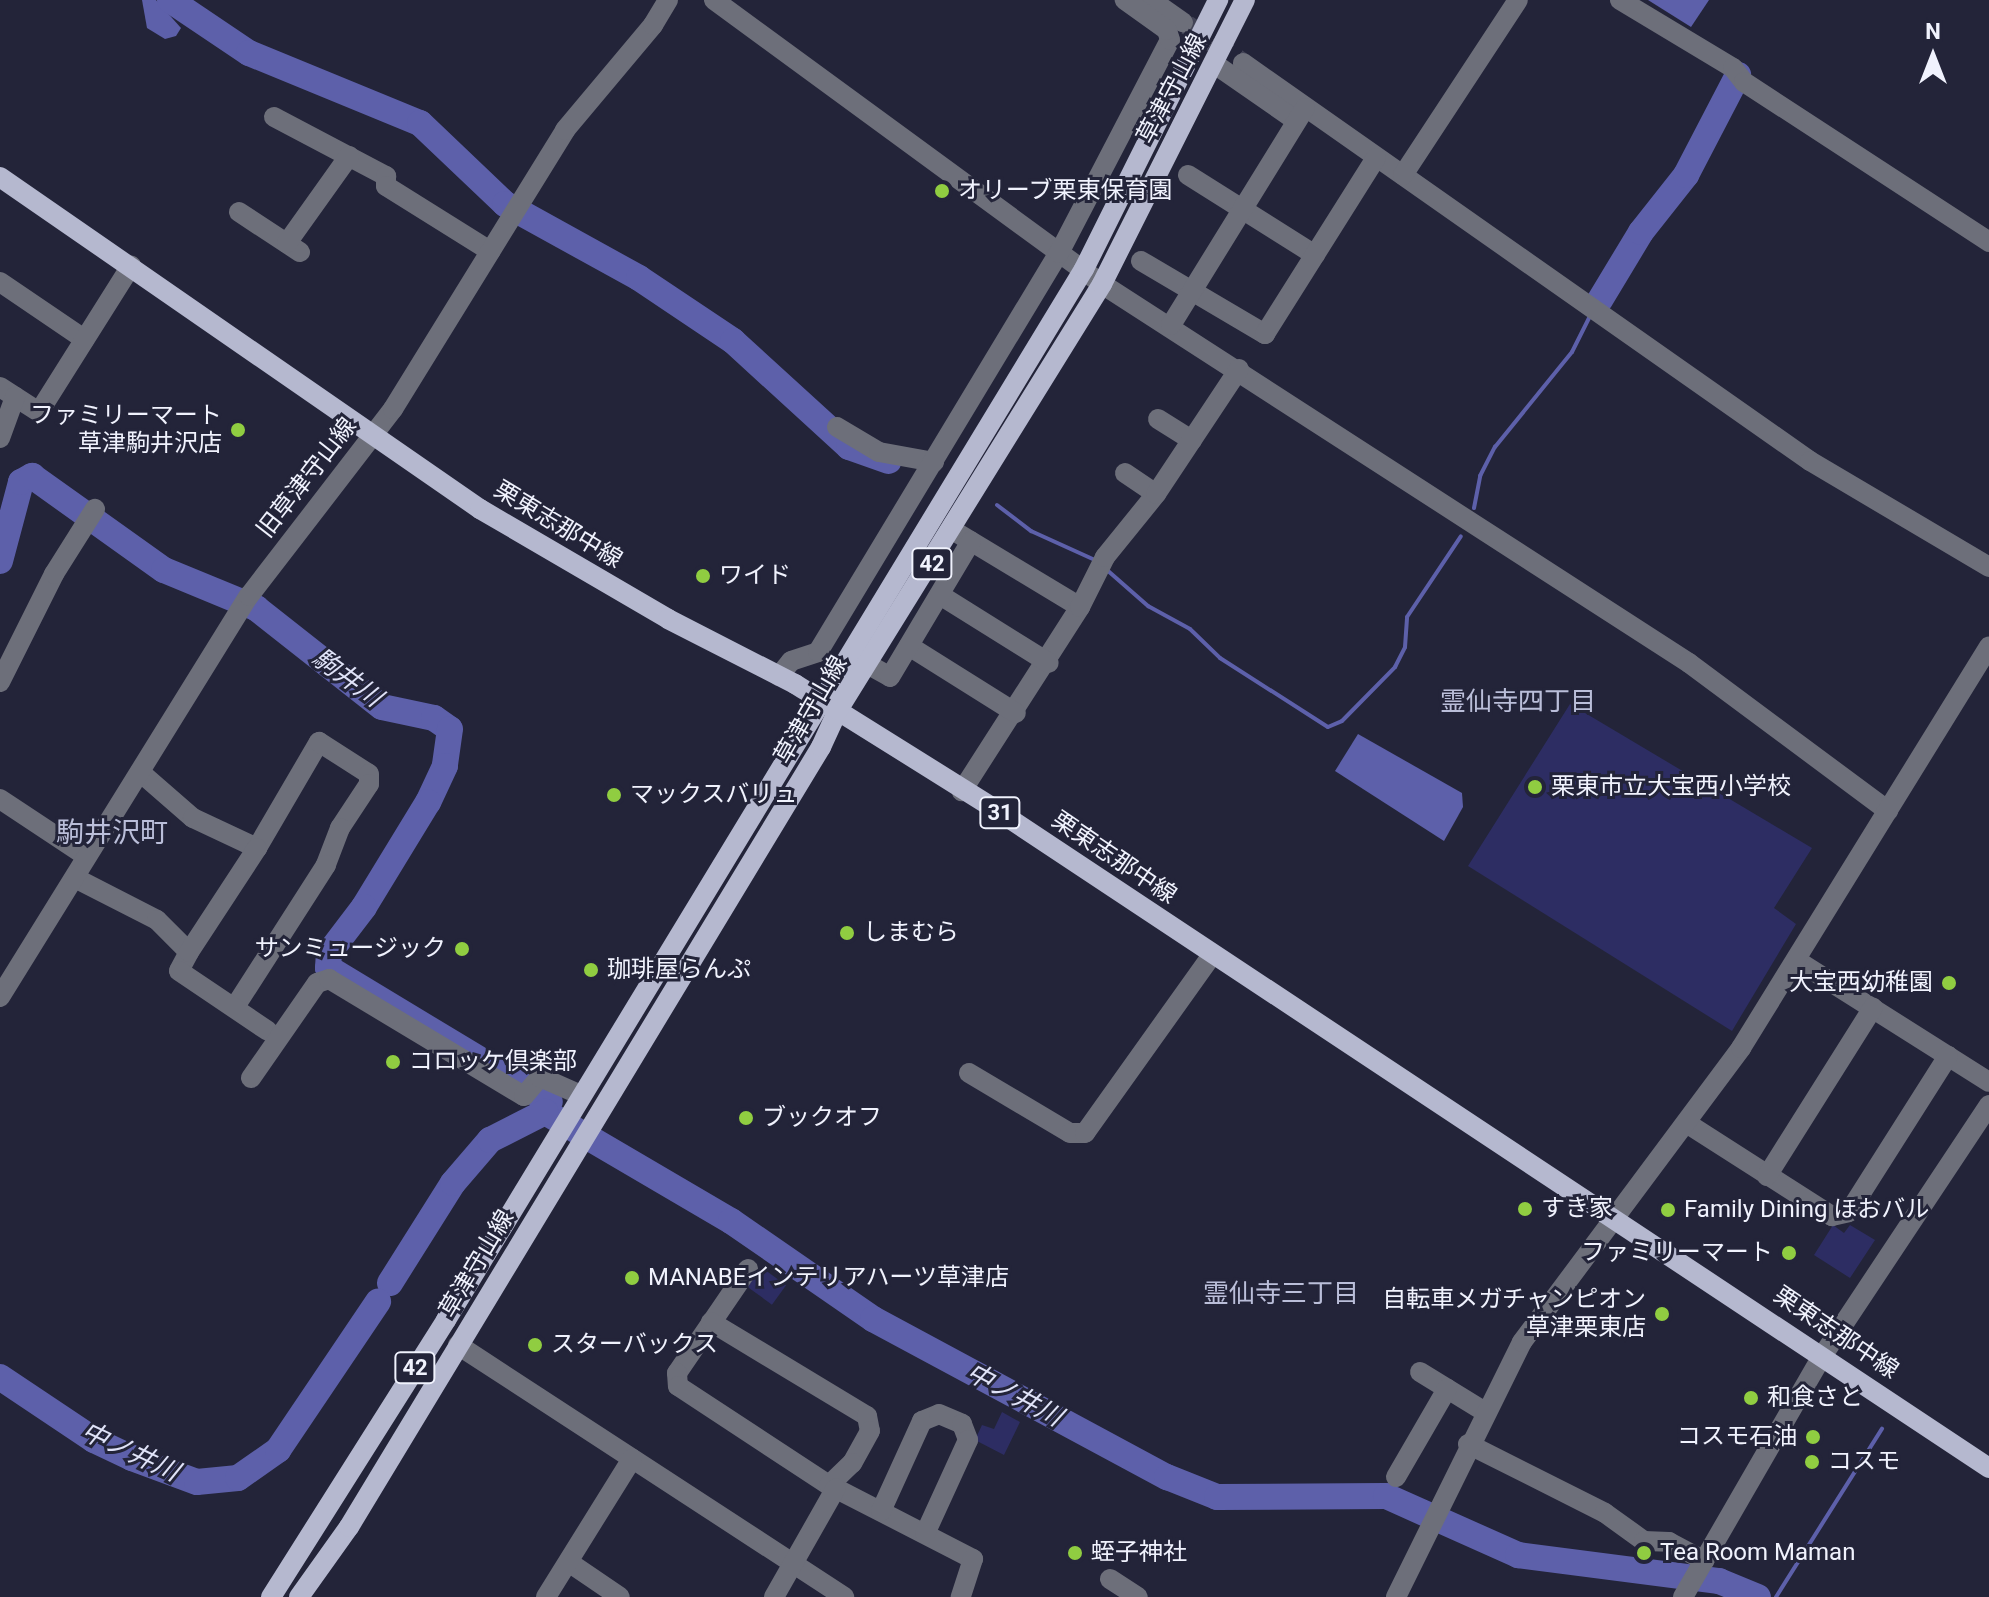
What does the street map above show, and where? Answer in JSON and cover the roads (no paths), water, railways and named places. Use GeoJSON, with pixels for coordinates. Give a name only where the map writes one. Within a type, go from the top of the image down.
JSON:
{"type":"FeatureCollection","features":[{"type":"Feature","properties":{"kind":"main road","name":"草津守山線"},"geometry":{"type":"LineString","coordinates":[[271,1597],[556,1137],[1084,269],[1218,0]]}},
{"type":"Feature","properties":{"kind":"main road","name":"草津守山線"},"geometry":{"type":"LineString","coordinates":[[299,1597],[349,1527],[580,1146],[838,710],[867,664],[962,536],[1102,284],[1216,65],[1245,0]]}},
{"type":"Feature","properties":{"kind":"main road","name":"栗東志那中線"},"geometry":{"type":"LineString","coordinates":[[0,177],[373,438],[583,571],[838,710],[1615,1216],[1989,1468]]}},
{"type":"Feature","properties":{"kind":"street","name":"旧草津守山線"},"geometry":{"type":"LineString","coordinates":[[0,997],[246,601],[373,438],[565,130],[668,0]]}},
{"type":"Feature","properties":{"kind":"street"},"geometry":{"type":"LineString","coordinates":[[714,0],[1102,284],[1171,325],[1689,663],[1888,811]]}},
{"type":"Feature","properties":{"kind":"street"},"geometry":{"type":"LineString","coordinates":[[779,676],[791,661],[818,652],[1059,253],[1170,40],[1167,30],[1125,0]]}},
{"type":"Feature","properties":{"kind":"street"},"geometry":{"type":"LineString","coordinates":[[1151,0],[1183,22]]}},
{"type":"Feature","properties":{"kind":"street"},"geometry":{"type":"LineString","coordinates":[[1403,175],[1518,0]]}},
{"type":"Feature","properties":{"kind":"street"},"geometry":{"type":"LineString","coordinates":[[1620,0],[1733,68],[1744,82],[1989,242]]}},
{"type":"Feature","properties":{"kind":"street"},"geometry":{"type":"LineString","coordinates":[[1243,63],[1300,114]]}},
{"type":"Feature","properties":{"kind":"street"},"geometry":{"type":"LineString","coordinates":[[1216,65],[1403,175],[1810,461],[1989,567]]}},
{"type":"Feature","properties":{"kind":"street"},"geometry":{"type":"LineString","coordinates":[[1171,325],[1300,114]]}},
{"type":"Feature","properties":{"kind":"street"},"geometry":{"type":"LineString","coordinates":[[274,117],[386,176],[386,186],[490,251]]}},
{"type":"Feature","properties":{"kind":"street"},"geometry":{"type":"LineString","coordinates":[[239,212],[294,248],[349,156]]}},
{"type":"Feature","properties":{"kind":"street"},"geometry":{"type":"LineString","coordinates":[[1141,261],[1265,334],[1376,158]]}},
{"type":"Feature","properties":{"kind":"street"},"geometry":{"type":"LineString","coordinates":[[1188,175],[1315,255]]}},
{"type":"Feature","properties":{"kind":"street"},"geometry":{"type":"LineString","coordinates":[[0,438],[8,392],[39,412],[131,266]]}},
{"type":"Feature","properties":{"kind":"street"},"geometry":{"type":"LineString","coordinates":[[0,282],[84,339]]}},
{"type":"Feature","properties":{"kind":"street"},"geometry":{"type":"LineString","coordinates":[[962,791],[1049,663],[1101,565],[1156,494],[1239,369]]}},
{"type":"Feature","properties":{"kind":"street"},"geometry":{"type":"LineString","coordinates":[[1158,419],[1192,440]]}},
{"type":"Feature","properties":{"kind":"street"},"geometry":{"type":"LineString","coordinates":[[837,427],[879,452],[934,462]]}},
{"type":"Feature","properties":{"kind":"street"},"geometry":{"type":"LineString","coordinates":[[1125,473],[1156,494]]}},
{"type":"Feature","properties":{"kind":"street"},"geometry":{"type":"LineString","coordinates":[[0,682],[54,574],[95,509]]}},
{"type":"Feature","properties":{"kind":"street"},"geometry":{"type":"LineString","coordinates":[[867,664],[890,677],[940,595],[962,536],[1080,607]]}},
{"type":"Feature","properties":{"kind":"street"},"geometry":{"type":"LineString","coordinates":[[940,595],[1049,663]]}},
{"type":"Feature","properties":{"kind":"street"},"geometry":{"type":"LineString","coordinates":[[909,646],[1016,713]]}},
{"type":"Feature","properties":{"kind":"street"},"geometry":{"type":"LineString","coordinates":[[1396,1597],[1424,1531],[1531,1326],[1688,1124],[1796,960],[1989,646]]}},
{"type":"Feature","properties":{"kind":"street"},"geometry":{"type":"LineString","coordinates":[[235,1007],[326,865],[340,828],[369,784],[369,774],[319,742],[179,971],[268,1031]]}},
{"type":"Feature","properties":{"kind":"street"},"geometry":{"type":"LineString","coordinates":[[140,772],[193,818],[257,848]]}},
{"type":"Feature","properties":{"kind":"street"},"geometry":{"type":"LineString","coordinates":[[0,799],[86,856]]}},
{"type":"Feature","properties":{"kind":"street"},"geometry":{"type":"LineString","coordinates":[[75,878],[157,920],[189,952]]}},
{"type":"Feature","properties":{"kind":"street"},"geometry":{"type":"LineString","coordinates":[[969,1073],[1070,1133],[1085,1133],[1212,955]]}},
{"type":"Feature","properties":{"kind":"street"},"geometry":{"type":"LineString","coordinates":[[1796,960],[1989,1082]]}},
{"type":"Feature","properties":{"kind":"street"},"geometry":{"type":"LineString","coordinates":[[251,1078],[317,983],[329,979],[530,1087],[540,1077],[578,1100]]}},
{"type":"Feature","properties":{"kind":"street"},"geometry":{"type":"LineString","coordinates":[[1767,1176],[1873,1008]]}},
{"type":"Feature","properties":{"kind":"street"},"geometry":{"type":"LineString","coordinates":[[1688,1124],[1832,1216],[1849,1212],[1948,1056]]}},
{"type":"Feature","properties":{"kind":"street"},"geometry":{"type":"LineString","coordinates":[[1684,1595],[1823,1355],[1989,1105]]}},
{"type":"Feature","properties":{"kind":"street"},"geometry":{"type":"LineString","coordinates":[[748,1269],[677,1373],[678,1386],[832,1486],[973,1559],[961,1597]]}},
{"type":"Feature","properties":{"kind":"street"},"geometry":{"type":"LineString","coordinates":[[711,1322],[867,1416],[870,1431],[852,1463],[832,1486],[794,1567],[774,1597]]}},
{"type":"Feature","properties":{"kind":"street"},"geometry":{"type":"LineString","coordinates":[[458,1345],[844,1597]]}},
{"type":"Feature","properties":{"kind":"street"},"geometry":{"type":"LineString","coordinates":[[1420,1372],[1485,1412]]}},
{"type":"Feature","properties":{"kind":"street"},"geometry":{"type":"LineString","coordinates":[[1396,1477],[1447,1389]]}},
{"type":"Feature","properties":{"kind":"street"},"geometry":{"type":"LineString","coordinates":[[881,1511],[922,1421],[939,1414],[962,1424],[968,1440],[925,1534]]}},
{"type":"Feature","properties":{"kind":"street"},"geometry":{"type":"LineString","coordinates":[[1468,1444],[1605,1513],[1644,1541],[1669,1542],[1703,1562]]}},
{"type":"Feature","properties":{"kind":"street"},"geometry":{"type":"LineString","coordinates":[[546,1597],[632,1459]]}},
{"type":"Feature","properties":{"kind":"street"},"geometry":{"type":"LineString","coordinates":[[570,1563],[620,1597]]}},
{"type":"Feature","properties":{"kind":"street"},"geometry":{"type":"LineString","coordinates":[[1110,1579],[1138,1597]]}},
{"type":"Feature","properties":{"kind":"water"},"geometry":{"type":"Polygon","coordinates":[[[142,0],[156,0],[181,28],[176,36],[165,39],[147,28],[142,0]]]}},
{"type":"Feature","properties":{"kind":"water"},"geometry":{"type":"Polygon","coordinates":[[[1648,0],[1709,0],[1691,27],[1648,0]]]}},
{"type":"Feature","properties":{"kind":"water"},"geometry":{"type":"Polygon","coordinates":[[[1358,734],[1462,793],[1463,807],[1444,841],[1335,771],[1358,734]]]}},
{"type":"Feature","properties":{"kind":"waterway"},"geometry":{"type":"LineString","coordinates":[[170,0],[249,53],[420,123],[505,204],[639,278],[733,341],[849,447],[889,461]]}},
{"type":"Feature","properties":{"kind":"waterway"},"geometry":{"type":"LineString","coordinates":[[1600,300],[1641,232],[1686,175],[1738,75]]}},
{"type":"Feature","properties":{"kind":"waterway"},"geometry":{"type":"LineString","coordinates":[[1474,508],[1480,476],[1495,447],[1572,352],[1590,316]]}},
{"type":"Feature","properties":{"kind":"waterway","name":"駒井川"},"geometry":{"type":"LineString","coordinates":[[0,561],[21,482],[32,476],[164,570],[256,608],[382,707],[434,718],[450,729],[445,766],[428,802],[364,907],[329,953],[328,968],[550,1102]]}},
{"type":"Feature","properties":{"kind":"waterway"},"geometry":{"type":"LineString","coordinates":[[997,505],[1031,531],[1097,561]]}},
{"type":"Feature","properties":{"kind":"waterway"},"geometry":{"type":"LineString","coordinates":[[1107,570],[1148,606],[1190,629],[1220,658],[1328,727],[1342,721],[1395,667],[1405,647],[1407,617],[1461,536]]}},
{"type":"Feature","properties":{"kind":"waterway","name":"中ノ井川"},"geometry":{"type":"LineString","coordinates":[[545,1112],[731,1221],[873,1319],[1167,1477],[1217,1497],[1386,1496],[1518,1555],[1719,1581],[1758,1597]]}},
{"type":"Feature","properties":{"kind":"waterway","name":"中ノ井川"},"geometry":{"type":"LineString","coordinates":[[390,1283],[453,1183],[490,1140],[545,1112]]}},
{"type":"Feature","properties":{"kind":"waterway","name":"中ノ井川"},"geometry":{"type":"LineString","coordinates":[[0,1377],[94,1440],[132,1458],[197,1482],[238,1478],[278,1450],[378,1302]]}},
{"type":"Feature","properties":{"kind":"waterway"},"geometry":{"type":"LineString","coordinates":[[1776,1597],[1882,1429]]}},
{"type":"Feature","properties":{"kind":"tunnel"},"geometry":{"type":"LineString","coordinates":[[1187,25],[1243,63]]}},
{"type":"Feature","properties":{"kind":"place","name":"オリーブ栗東保育園"},"geometry":{"type":"Point","coordinates":[942,191]}},
{"type":"Feature","properties":{"kind":"place","name":"ファミリーマート 草津駒井沢店"},"geometry":{"type":"Point","coordinates":[238,430]}},
{"type":"Feature","properties":{"kind":"place","name":"ワイド"},"geometry":{"type":"Point","coordinates":[703,576]}},
{"type":"Feature","properties":{"kind":"place","name":"栗東市立大宝西小学校"},"geometry":{"type":"Point","coordinates":[1535,787]}},
{"type":"Feature","properties":{"kind":"place","name":"マックスバリュ"},"geometry":{"type":"Point","coordinates":[614,795]}},
{"type":"Feature","properties":{"kind":"place","name":"しまむら"},"geometry":{"type":"Point","coordinates":[847,933]}},
{"type":"Feature","properties":{"kind":"place","name":"サンミュージック"},"geometry":{"type":"Point","coordinates":[462,949]}},
{"type":"Feature","properties":{"kind":"place","name":"珈琲屋らんぷ"},"geometry":{"type":"Point","coordinates":[591,970]}},
{"type":"Feature","properties":{"kind":"place","name":"大宝西幼稚園"},"geometry":{"type":"Point","coordinates":[1949,983]}},
{"type":"Feature","properties":{"kind":"place","name":"コロッケ倶楽部"},"geometry":{"type":"Point","coordinates":[393,1062]}},
{"type":"Feature","properties":{"kind":"place","name":"ブックオフ"},"geometry":{"type":"Point","coordinates":[746,1118]}},
{"type":"Feature","properties":{"kind":"place","name":"すき家"},"geometry":{"type":"Point","coordinates":[1525,1209]}},
{"type":"Feature","properties":{"kind":"place","name":"Family Dining ほおバル"},"geometry":{"type":"Point","coordinates":[1668,1210]}},
{"type":"Feature","properties":{"kind":"place","name":"ファミリーマート"},"geometry":{"type":"Point","coordinates":[1789,1253]}},
{"type":"Feature","properties":{"kind":"place","name":"MANABEインテリアハーツ草津店"},"geometry":{"type":"Point","coordinates":[632,1278]}},
{"type":"Feature","properties":{"kind":"place","name":"自転車メガチャンピオン 草津栗東店"},"geometry":{"type":"Point","coordinates":[1662,1314]}},
{"type":"Feature","properties":{"kind":"place","name":"スターバックス"},"geometry":{"type":"Point","coordinates":[535,1345]}},
{"type":"Feature","properties":{"kind":"place","name":"和食さと"},"geometry":{"type":"Point","coordinates":[1751,1398]}},
{"type":"Feature","properties":{"kind":"place","name":"コスモ石油"},"geometry":{"type":"Point","coordinates":[1813,1437]}},
{"type":"Feature","properties":{"kind":"place","name":"コスモ"},"geometry":{"type":"Point","coordinates":[1812,1462]}},
{"type":"Feature","properties":{"kind":"place","name":"蛭子神社"},"geometry":{"type":"Point","coordinates":[1075,1553]}},
{"type":"Feature","properties":{"kind":"place","name":"Tea Room Maman"},"geometry":{"type":"Point","coordinates":[1644,1553]}},
{"type":"Feature","properties":{"kind":"district","name":"霊仙寺四丁目"},"geometry":{"type":"Point","coordinates":[1518,702]}},
{"type":"Feature","properties":{"kind":"district","name":"駒井沢町"},"geometry":{"type":"Point","coordinates":[112,833]}},
{"type":"Feature","properties":{"kind":"district","name":"霊仙寺三丁目"},"geometry":{"type":"Point","coordinates":[1281,1294]}}]}
